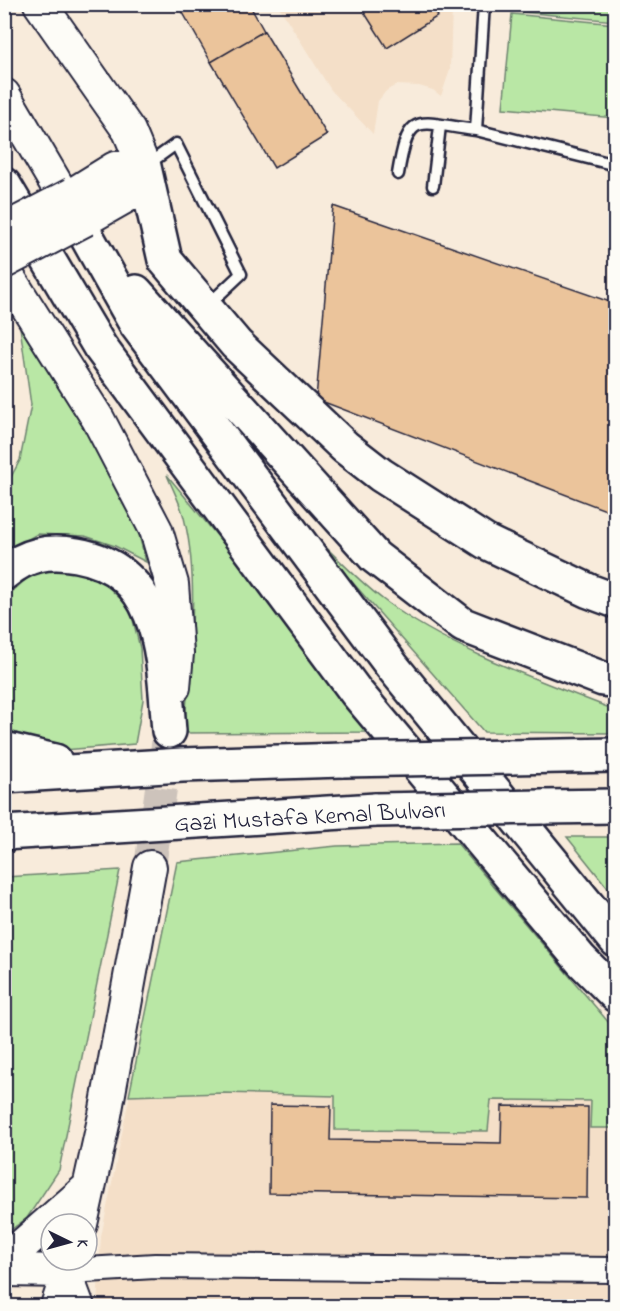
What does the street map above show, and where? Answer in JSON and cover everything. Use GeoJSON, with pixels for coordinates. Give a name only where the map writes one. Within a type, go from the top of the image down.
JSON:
{"type":"FeatureCollection","features":[{"type":"Feature","properties":{"kind":"highway"},"geometry":{"type":"LineString","coordinates":[[144,168],[165,260],[205,308],[261,368],[345,447],[381,475],[486,542],[615,601]]}},
{"type":"Feature","properties":{"kind":"highway"},"geometry":{"type":"LineString","coordinates":[[4,185],[100,347],[356,692],[581,960],[615,995]]}},
{"type":"Feature","properties":{"kind":"highway"},"geometry":{"type":"LineString","coordinates":[[82,217],[375,557],[464,625],[603,679],[615,681]]}},
{"type":"Feature","properties":{"kind":"highway"},"geometry":{"type":"LineString","coordinates":[[82,217],[136,324],[364,628],[615,940]]}},
{"type":"Feature","properties":{"kind":"highway"},"geometry":{"type":"LineString","coordinates":[[4,573],[20,560],[41,553],[92,558],[117,571],[144,597],[158,629],[170,731]]}},
{"type":"Feature","properties":{"kind":"highway"},"geometry":{"type":"LineString","coordinates":[[4,749],[52,761],[136,756],[182,765]]}},
{"type":"Feature","properties":{"kind":"highway"},"geometry":{"type":"LineString","coordinates":[[4,776],[182,765],[615,755]]}},
{"type":"Feature","properties":{"kind":"highway","name":"Gazi Mustafa Kemal Bulvarı"},"geometry":{"type":"LineString","coordinates":[[4,833],[376,810],[615,806]]}},
{"type":"Feature","properties":{"kind":"main road"},"geometry":{"type":"LineString","coordinates":[[4,262],[82,217],[130,194],[144,168],[129,131],[40,4]]}},
{"type":"Feature","properties":{"kind":"main road"},"geometry":{"type":"LineString","coordinates":[[4,94],[82,217]]}},
{"type":"Feature","properties":{"kind":"main road"},"geometry":{"type":"LineString","coordinates":[[4,230],[82,217]]}},
{"type":"Feature","properties":{"kind":"main road"},"geometry":{"type":"LineString","coordinates":[[4,270],[98,419],[156,530],[172,584],[177,653],[170,731]]}},
{"type":"Feature","properties":{"kind":"main road"},"geometry":{"type":"LineString","coordinates":[[84,1212],[150,867]]}},
{"type":"Feature","properties":{"kind":"main road"},"geometry":{"type":"LineString","coordinates":[[4,1255],[18,1249],[89,1187]]}},
{"type":"Feature","properties":{"kind":"main road"},"geometry":{"type":"LineString","coordinates":[[4,1270],[39,1267]]}},
{"type":"Feature","properties":{"kind":"main road"},"geometry":{"type":"LineString","coordinates":[[57,1306],[68,1272]]}},
{"type":"Feature","properties":{"kind":"street"},"geometry":{"type":"LineString","coordinates":[[99,1265],[615,1270]]}},
{"type":"Feature","properties":{"kind":"street"},"geometry":{"type":"LineString","coordinates":[[72,1272],[82,1306]]}},
{"type":"Feature","properties":{"kind":"lane"},"geometry":{"type":"LineString","coordinates":[[476,130],[484,4]]}},
{"type":"Feature","properties":{"kind":"lane"},"geometry":{"type":"LineString","coordinates":[[398,174],[404,140],[409,129],[420,123],[476,130],[615,165]]}},
{"type":"Feature","properties":{"kind":"lane"},"geometry":{"type":"LineString","coordinates":[[433,186],[440,126]]}},
{"type":"Feature","properties":{"kind":"lane"},"geometry":{"type":"LineString","coordinates":[[144,168],[176,144],[241,274],[205,308]]}},
{"type":"Feature","properties":{"kind":"shaded area"},"geometry":{"type":"Polygon","coordinates":[[[278,5],[452,5],[450,70],[441,96],[433,90],[419,86],[396,85],[386,91],[378,101],[373,134],[331,90],[278,5]]]}},
{"type":"Feature","properties":{"kind":"shaded area"},"geometry":{"type":"Polygon","coordinates":[[[457,843],[615,1030],[615,1306],[97,1306],[101,1237],[177,862],[337,846],[457,843]]]}},
{"type":"Feature","properties":{"kind":"green space"},"geometry":{"type":"Polygon","coordinates":[[[492,4],[615,5],[615,21],[491,9],[492,4]]]}},
{"type":"Feature","properties":{"kind":"green space"},"geometry":{"type":"Polygon","coordinates":[[[512,14],[615,24],[615,118],[503,108],[512,14]]]}},
{"type":"Feature","properties":{"kind":"green space"},"geometry":{"type":"Polygon","coordinates":[[[19,320],[61,380],[133,512],[146,562],[115,546],[85,536],[37,534],[5,553],[4,490],[20,460],[31,405],[19,320]]]}},
{"type":"Feature","properties":{"kind":"green space"},"geometry":{"type":"Polygon","coordinates":[[[167,475],[379,732],[184,733],[192,627],[192,573],[184,516],[167,475]]]}},
{"type":"Feature","properties":{"kind":"green space"},"geometry":{"type":"Polygon","coordinates":[[[295,517],[362,582],[410,618],[496,663],[615,710],[615,733],[484,732],[295,517]]]}},
{"type":"Feature","properties":{"kind":"green space"},"geometry":{"type":"Polygon","coordinates":[[[74,569],[104,583],[130,608],[140,648],[143,700],[135,744],[52,751],[4,727],[4,599],[34,572],[74,569]]]}},
{"type":"Feature","properties":{"kind":"green space"},"geometry":{"type":"Polygon","coordinates":[[[567,837],[615,837],[615,897],[567,837]]]}},
{"type":"Feature","properties":{"kind":"green space"},"geometry":{"type":"Polygon","coordinates":[[[457,843],[615,1030],[615,1128],[590,1128],[591,1101],[491,1100],[488,1131],[335,1130],[335,1096],[222,1093],[129,1096],[177,862],[337,846],[457,843]]]}},
{"type":"Feature","properties":{"kind":"green space"},"geometry":{"type":"Polygon","coordinates":[[[120,870],[59,1170],[27,1218],[5,1234],[5,877],[120,870]]]}},
{"type":"Feature","properties":{"kind":"building"},"geometry":{"type":"Polygon","coordinates":[[[178,4],[249,4],[264,31],[211,62],[178,4]]]}},
{"type":"Feature","properties":{"kind":"building"},"geometry":{"type":"Polygon","coordinates":[[[359,4],[430,4],[438,16],[387,48],[359,4]]]}},
{"type":"Feature","properties":{"kind":"building"},"geometry":{"type":"Polygon","coordinates":[[[264,31],[327,135],[274,168],[211,62],[264,31]]]}},
{"type":"Feature","properties":{"kind":"building"},"geometry":{"type":"Polygon","coordinates":[[[333,206],[616,304],[616,514],[316,399],[333,206]]]}},
{"type":"Feature","properties":{"kind":"building"},"geometry":{"type":"Polygon","coordinates":[[[270,1105],[331,1106],[330,1140],[501,1143],[502,1106],[588,1107],[587,1198],[269,1193],[270,1105]]]}},
{"type":"Feature","properties":{"kind":"tunnel"},"geometry":{"type":"LineString","coordinates":[[150,867],[169,731]]}}]}
